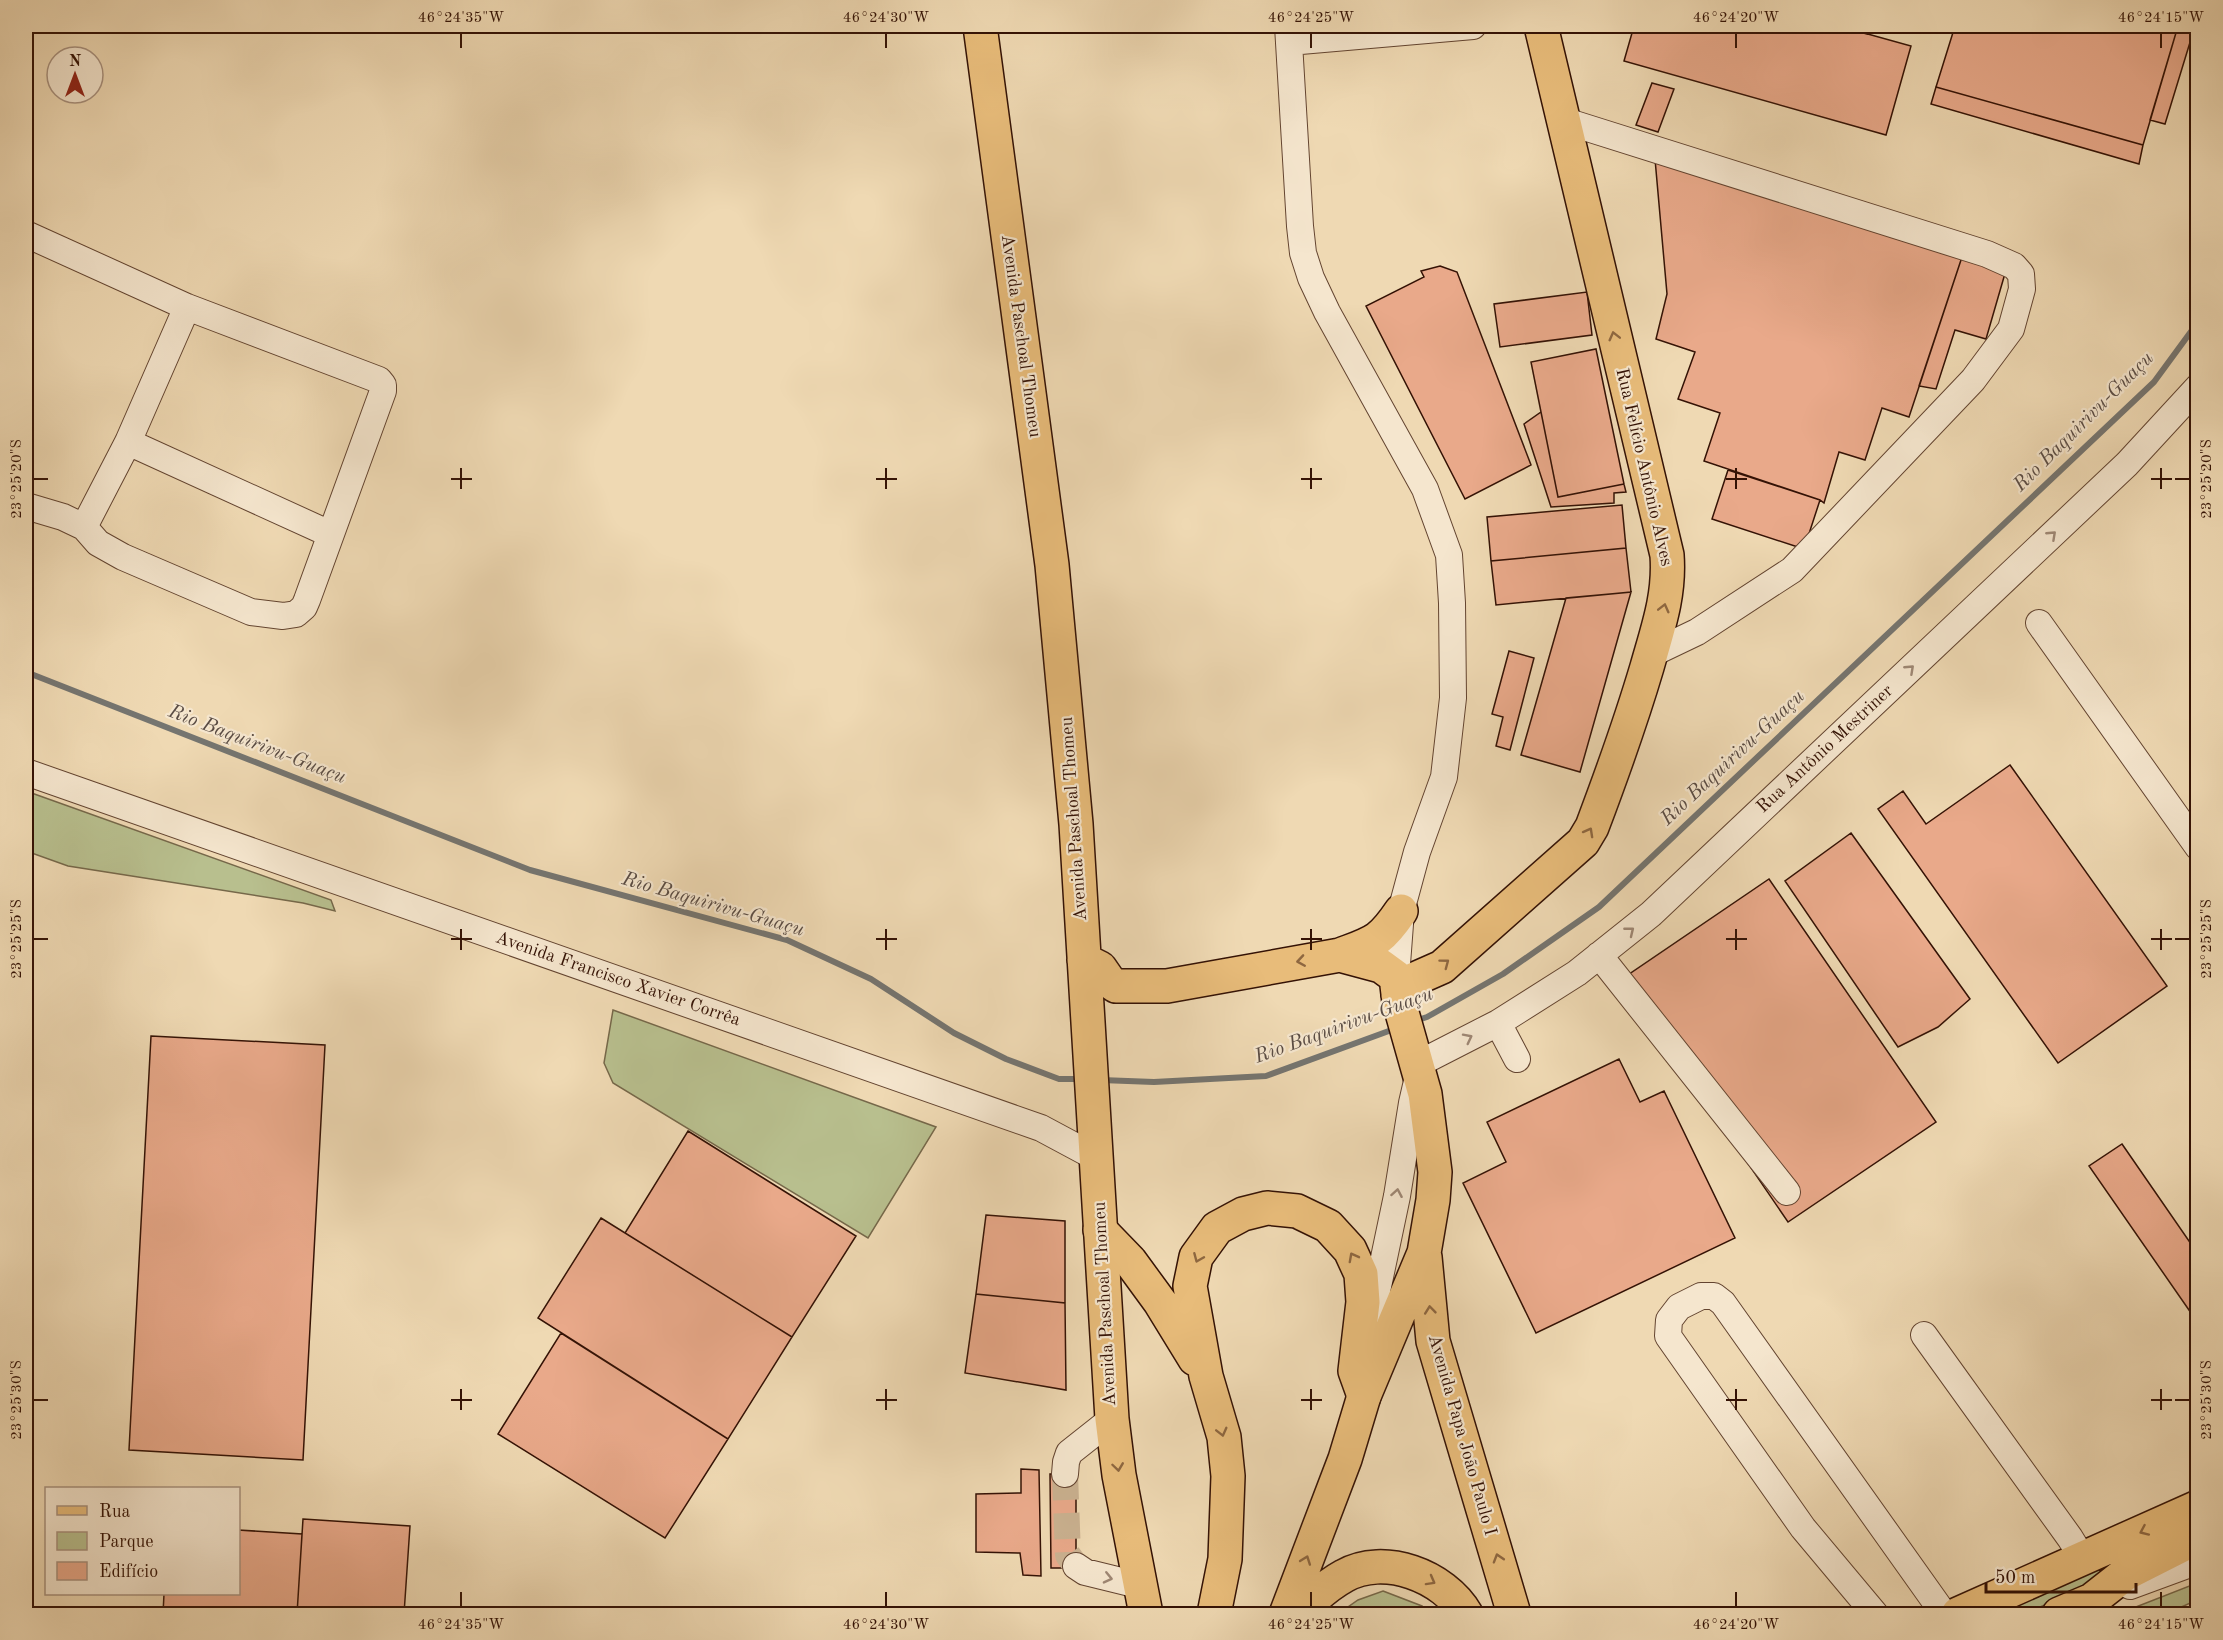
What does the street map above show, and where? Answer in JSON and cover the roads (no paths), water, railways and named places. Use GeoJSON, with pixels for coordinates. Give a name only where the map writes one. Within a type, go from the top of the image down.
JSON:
{"type":"FeatureCollection","features":[{"type":"Feature","properties":{"kind":"main road","name":"Avenida Paschoal Thomeu"},"geometry":{"type":"LineString","coordinates":[[980,26],[1052,565],[1076,824],[1112,1419],[1119,1475],[1144,1600]]}},
{"type":"Feature","properties":{"kind":"main road","name":"Rua Felício Antônio Alves"},"geometry":{"type":"LineString","coordinates":[[1398,991],[1408,982],[1442,967],[1583,842],[1592,827],[1627,732],[1665,603],[1669,579],[1667,555],[1540,26]]}},
{"type":"Feature","properties":{"kind":"main road"},"geometry":{"type":"LineString","coordinates":[[1084,960],[1100,969],[1116,986],[1167,986],[1340,955],[1370,944],[1386,934],[1401,911]]}},
{"type":"Feature","properties":{"kind":"main road"},"geometry":{"type":"LineString","coordinates":[[1286,1614],[1345,1459],[1364,1396],[1424,1253],[1433,1200],[1435,1172],[1425,1094],[1398,991],[1381,966],[1340,955]]}},
{"type":"Feature","properties":{"kind":"main road"},"geometry":{"type":"LineString","coordinates":[[1088,1041],[1114,1002],[1153,994],[1167,986]]}},
{"type":"Feature","properties":{"kind":"main road"},"geometry":{"type":"LineString","coordinates":[[1214,1614],[1225,1559],[1228,1476],[1224,1437],[1206,1376],[1190,1286],[1196,1257],[1217,1228],[1243,1214],[1267,1208],[1297,1211],[1328,1226],[1350,1250],[1361,1274],[1363,1302],[1355,1371],[1364,1396]]}},
{"type":"Feature","properties":{"kind":"main road"},"geometry":{"type":"LineString","coordinates":[[1100,1230],[1130,1261],[1160,1302],[1206,1376]]}},
{"type":"Feature","properties":{"kind":"main road","name":"Avenida Papa João Paulo I"},"geometry":{"type":"LineString","coordinates":[[1424,1253],[1433,1341],[1515,1614]]}},
{"type":"Feature","properties":{"kind":"main road"},"geometry":{"type":"LineString","coordinates":[[1958,1614],[2198,1508]]}},
{"type":"Feature","properties":{"kind":"main road"},"geometry":{"type":"LineString","coordinates":[[2059,1614],[2092,1600],[2125,1574],[2198,1537]]}},
{"type":"Feature","properties":{"kind":"main road"},"geometry":{"type":"LineString","coordinates":[[1298,1614],[1324,1589],[1346,1575],[1365,1568],[1385,1567],[1417,1574],[1440,1586],[1466,1614]]}},
{"type":"Feature","properties":{"kind":"street"},"geometry":{"type":"LineString","coordinates":[[1398,991],[1401,911],[1417,852],[1444,777],[1453,698],[1449,555],[1425,489],[1311,278],[1303,252],[1300,226],[1288,34],[1473,26]]}},
{"type":"Feature","properties":{"kind":"street"},"geometry":{"type":"LineString","coordinates":[[1562,120],[1987,255],[2014,266],[2021,274],[2022,289],[2011,329],[1973,380],[1792,570],[1697,632],[1651,654]]}},
{"type":"Feature","properties":{"kind":"street"},"geometry":{"type":"LineString","coordinates":[[26,234],[188,307],[379,380],[383,386],[304,607],[296,614],[283,616],[251,612],[153,571],[98,543],[84,527],[63,517],[26,506]]}},
{"type":"Feature","properties":{"kind":"street"},"geometry":{"type":"LineString","coordinates":[[84,527],[128,442],[188,307]]}},
{"type":"Feature","properties":{"kind":"street","name":"Rua Antônio Mestriner"},"geometry":{"type":"LineString","coordinates":[[1415,1060],[1498,1023],[1577,973],[1651,914],[2127,464],[2198,387]]}},
{"type":"Feature","properties":{"kind":"street"},"geometry":{"type":"LineString","coordinates":[[128,442],[330,534]]}},
{"type":"Feature","properties":{"kind":"street"},"geometry":{"type":"LineString","coordinates":[[2039,623],[2198,847]]}},
{"type":"Feature","properties":{"kind":"street","name":"Avenida Francisco Xavier Corrêa"},"geometry":{"type":"LineString","coordinates":[[26,772],[1041,1128],[1097,1158]]}},
{"type":"Feature","properties":{"kind":"street"},"geometry":{"type":"LineString","coordinates":[[1599,955],[1787,1192]]}},
{"type":"Feature","properties":{"kind":"street"},"geometry":{"type":"LineString","coordinates":[[1498,1023],[1516,1059]]}},
{"type":"Feature","properties":{"kind":"street"},"geometry":{"type":"LineString","coordinates":[[1364,1396],[1374,1301],[1397,1196],[1412,1103],[1415,1060]]}},
{"type":"Feature","properties":{"kind":"street","name":"Avenida Francisco Xavier Corrêa"},"geometry":{"type":"LineString","coordinates":[[1041,1128],[1069,1128],[1094,1111]]}},
{"type":"Feature","properties":{"kind":"street"},"geometry":{"type":"LineString","coordinates":[[1875,1614],[1803,1528],[1668,1336],[1669,1320],[1679,1307],[1701,1296],[1714,1296],[1724,1303],[1944,1614]]}},
{"type":"Feature","properties":{"kind":"street"},"geometry":{"type":"LineString","coordinates":[[1924,1335],[2083,1559]]}},
{"type":"Feature","properties":{"kind":"street"},"geometry":{"type":"LineString","coordinates":[[1065,1474],[1066,1462],[1070,1453],[1112,1419]]}},
{"type":"Feature","properties":{"kind":"street"},"geometry":{"type":"LineString","coordinates":[[2092,1600],[2198,1561]]}},
{"type":"Feature","properties":{"kind":"street"},"geometry":{"type":"LineString","coordinates":[[1076,1566],[1144,1600]]}},
{"type":"Feature","properties":{"kind":"waterway","name":"Rio Baquirivu-Guaçu"},"geometry":{"type":"LineString","coordinates":[[1415,1021],[1427,1017],[1503,974],[1599,907],[2154,382],[2198,322]]}},
{"type":"Feature","properties":{"kind":"waterway","name":"Rio Baquirivu-Guaçu"},"geometry":{"type":"LineString","coordinates":[[26,672],[530,870],[787,940],[871,979],[954,1033],[1006,1059],[1059,1079],[1081,1079]]}},
{"type":"Feature","properties":{"kind":"waterway","name":"Rio Baquirivu-Guaçu"},"geometry":{"type":"LineString","coordinates":[[1101,1080],[1154,1082],[1266,1076],[1397,1028]]}},
{"type":"Feature","properties":{"kind":"tunnel"},"geometry":{"type":"LineString","coordinates":[[1065,1474],[1068,1555],[1076,1566]]}}]}
